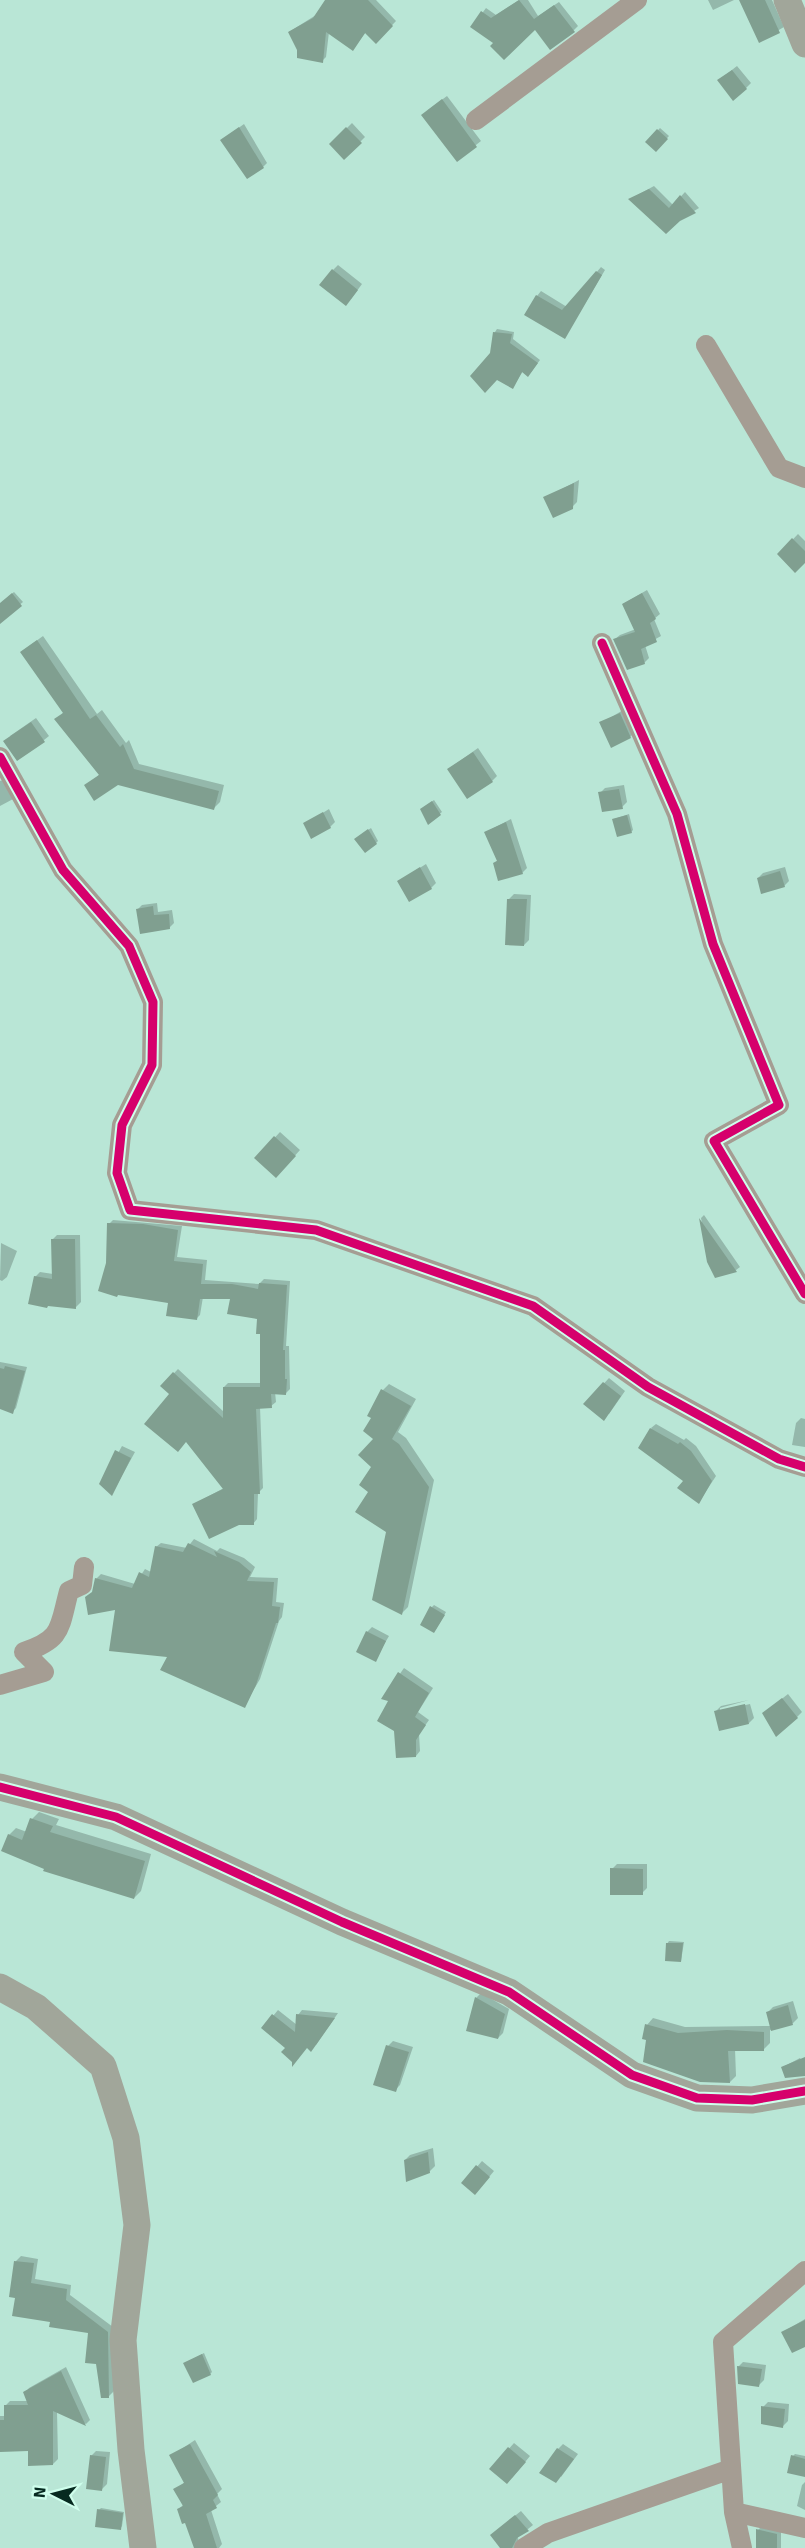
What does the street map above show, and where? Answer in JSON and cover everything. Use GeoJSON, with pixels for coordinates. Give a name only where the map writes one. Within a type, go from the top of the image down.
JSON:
{"type":"FeatureCollection","features":[{"type":"Feature","properties":{"kind":"street"},"geometry":{"type":"LineString","coordinates":[[476,120],[637,0]]}},
{"type":"Feature","properties":{"kind":"street"},"geometry":{"type":"LineString","coordinates":[[788,0],[805,44]]}},
{"type":"Feature","properties":{"kind":"street"},"geometry":{"type":"LineString","coordinates":[[706,345],[778,468],[805,478]]}},
{"type":"Feature","properties":{"kind":"street"},"geometry":{"type":"LineString","coordinates":[[603,643],[677,814],[713,944],[779,1105],[714,1141],[805,1294]]}},
{"type":"Feature","properties":{"kind":"street"},"geometry":{"type":"LineString","coordinates":[[0,757],[63,870],[129,946],[153,1002],[152,1065],[122,1125],[117,1173],[130,1210],[316,1230],[533,1306],[648,1387],[779,1459],[805,1467]]}},
{"type":"Feature","properties":{"kind":"street"},"geometry":{"type":"LineString","coordinates":[[0,1685],[44,1672],[24,1652],[43,1646],[57,1634],[69,1591],[82,1585],[84,1567]]}},
{"type":"Feature","properties":{"kind":"street"},"geometry":{"type":"LineString","coordinates":[[0,1787],[116,1817],[342,1922],[509,1992],[632,2074],[697,2098],[752,2100],[805,2091]]}},
{"type":"Feature","properties":{"kind":"street"},"geometry":{"type":"LineString","coordinates":[[0,1987],[36,2007],[103,2066],[126,2138],[137,2225],[123,2340],[131,2450],[143,2548]]}},
{"type":"Feature","properties":{"kind":"street"},"geometry":{"type":"LineString","coordinates":[[0,2003],[36,2007]]}},
{"type":"Feature","properties":{"kind":"street"},"geometry":{"type":"LineString","coordinates":[[742,2548],[734,2512],[723,2342],[805,2271]]}},
{"type":"Feature","properties":{"kind":"street"},"geometry":{"type":"LineString","coordinates":[[524,2548],[548,2533],[731,2469]]}},
{"type":"Feature","properties":{"kind":"street"},"geometry":{"type":"LineString","coordinates":[[734,2512],[805,2528]]}},
{"type":"Feature","properties":{"kind":"building"},"geometry":{"type":"Polygon","coordinates":[[[325,0],[368,0],[393,26],[376,44],[365,33],[353,51],[326,32],[323,63],[297,58],[297,50],[288,32],[313,18],[325,0]]]}},
{"type":"Feature","properties":{"kind":"building"},"geometry":{"type":"Polygon","coordinates":[[[519,0],[534,19],[554,5],[575,32],[550,50],[535,30],[504,60],[490,46],[493,43],[470,27],[481,11],[491,18],[519,0]]]}},
{"type":"Feature","properties":{"kind":"building"},"geometry":{"type":"Polygon","coordinates":[[[739,0],[765,0],[780,33],[759,43],[739,0]]]}},
{"type":"Feature","properties":{"kind":"building"},"geometry":{"type":"Polygon","coordinates":[[[732,70],[747,89],[733,101],[717,80],[732,70]]]}},
{"type":"Feature","properties":{"kind":"building"},"geometry":{"type":"Polygon","coordinates":[[[442,99],[477,147],[457,162],[421,115],[442,99]]]}},
{"type":"Feature","properties":{"kind":"building"},"geometry":{"type":"Polygon","coordinates":[[[239,127],[264,168],[247,179],[220,140],[239,127]]]}},
{"type":"Feature","properties":{"kind":"building"},"geometry":{"type":"Polygon","coordinates":[[[346,127],[362,143],[344,160],[329,144],[346,127]]]}},
{"type":"Feature","properties":{"kind":"building"},"geometry":{"type":"Polygon","coordinates":[[[657,129],[668,139],[656,152],[645,142],[657,129]]]}},
{"type":"Feature","properties":{"kind":"building"},"geometry":{"type":"Polygon","coordinates":[[[649,189],[669,208],[680,195],[696,213],[680,221],[666,234],[628,199],[649,189]]]}},
{"type":"Feature","properties":{"kind":"building"},"geometry":{"type":"Polygon","coordinates":[[[332,269],[358,290],[346,306],[319,285],[332,269]]]}},
{"type":"Feature","properties":{"kind":"building"},"geometry":{"type":"Polygon","coordinates":[[[596,271],[602,275],[565,339],[524,315],[536,295],[562,310],[596,271]]]}},
{"type":"Feature","properties":{"kind":"building"},"geometry":{"type":"Polygon","coordinates":[[[493,332],[512,334],[510,343],[538,363],[528,377],[522,372],[513,389],[497,380],[485,393],[470,376],[490,353],[493,332]]]}},
{"type":"Feature","properties":{"kind":"building"},"geometry":{"type":"Polygon","coordinates":[[[574,483],[573,509],[553,518],[543,497],[574,483]]]}},
{"type":"Feature","properties":{"kind":"building"},"geometry":{"type":"Polygon","coordinates":[[[792,538],[805,551],[805,563],[795,573],[777,554],[792,538]]]}},
{"type":"Feature","properties":{"kind":"building"},"geometry":{"type":"Polygon","coordinates":[[[12,593],[22,606],[0,624],[0,603],[12,593]]]}},
{"type":"Feature","properties":{"kind":"building"},"geometry":{"type":"Polygon","coordinates":[[[642,593],[656,619],[650,623],[657,642],[641,649],[645,664],[627,670],[613,639],[635,632],[622,604],[642,593]]]}},
{"type":"Feature","properties":{"kind":"building"},"geometry":{"type":"Polygon","coordinates":[[[37,640],[90,719],[96,715],[120,747],[123,744],[134,769],[219,791],[214,810],[118,785],[94,801],[84,785],[99,775],[54,719],[63,713],[20,652],[37,640]]]}},
{"type":"Feature","properties":{"kind":"building"},"geometry":{"type":"Polygon","coordinates":[[[620,713],[631,738],[611,748],[599,722],[620,713]]]}},
{"type":"Feature","properties":{"kind":"building"},"geometry":{"type":"Polygon","coordinates":[[[31,722],[45,742],[17,761],[3,741],[31,722]]]}},
{"type":"Feature","properties":{"kind":"building"},"geometry":{"type":"Polygon","coordinates":[[[473,752],[493,782],[467,799],[447,769],[473,752]]]}},
{"type":"Feature","properties":{"kind":"building"},"geometry":{"type":"Polygon","coordinates":[[[619,789],[623,809],[602,812],[598,792],[619,789]]]}},
{"type":"Feature","properties":{"kind":"building"},"geometry":{"type":"Polygon","coordinates":[[[432,801],[441,815],[428,825],[420,809],[432,801]]]}},
{"type":"Feature","properties":{"kind":"building"},"geometry":{"type":"Polygon","coordinates":[[[323,812],[331,828],[311,839],[303,823],[323,812]]]}},
{"type":"Feature","properties":{"kind":"building"},"geometry":{"type":"Polygon","coordinates":[[[627,815],[632,833],[617,837],[612,819],[627,815]]]}},
{"type":"Feature","properties":{"kind":"building"},"geometry":{"type":"Polygon","coordinates":[[[506,822],[523,874],[498,881],[493,863],[497,861],[484,832],[506,822]]]}},
{"type":"Feature","properties":{"kind":"building"},"geometry":{"type":"Polygon","coordinates":[[[368,829],[377,844],[365,853],[354,839],[368,829]]]}},
{"type":"Feature","properties":{"kind":"building"},"geometry":{"type":"Polygon","coordinates":[[[420,867],[432,889],[409,902],[397,881],[420,867]]]}},
{"type":"Feature","properties":{"kind":"building"},"geometry":{"type":"Polygon","coordinates":[[[780,871],[785,887],[761,894],[757,878],[780,871]]]}},
{"type":"Feature","properties":{"kind":"building"},"geometry":{"type":"Polygon","coordinates":[[[507,899],[527,899],[524,946],[505,945],[507,899]]]}},
{"type":"Feature","properties":{"kind":"building"},"geometry":{"type":"Polygon","coordinates":[[[153,906],[154,915],[169,914],[170,929],[140,934],[136,909],[153,906]]]}},
{"type":"Feature","properties":{"kind":"building"},"geometry":{"type":"Polygon","coordinates":[[[274,1136],[296,1156],[276,1178],[254,1158],[274,1136]]]}},
{"type":"Feature","properties":{"kind":"building"},"geometry":{"type":"Polygon","coordinates":[[[699,1218],[737,1272],[715,1278],[707,1262],[699,1218]]]}},
{"type":"Feature","properties":{"kind":"building"},"geometry":{"type":"Polygon","coordinates":[[[107,1223],[143,1224],[178,1230],[174,1261],[203,1264],[201,1284],[232,1284],[258,1289],[259,1283],[287,1285],[283,1350],[285,1350],[285,1379],[287,1379],[286,1395],[271,1394],[272,1408],[256,1409],[260,1494],[254,1494],[254,1525],[239,1525],[209,1539],[192,1504],[223,1489],[186,1442],[178,1452],[144,1424],[169,1394],[160,1386],[173,1372],[223,1418],[223,1387],[260,1387],[260,1334],[256,1334],[257,1319],[227,1314],[230,1299],[200,1299],[197,1320],[166,1316],[168,1303],[118,1295],[117,1297],[98,1291],[106,1263],[107,1223]]]}},
{"type":"Feature","properties":{"kind":"building"},"geometry":{"type":"Polygon","coordinates":[[[51,1239],[75,1239],[76,1309],[48,1306],[47,1308],[28,1304],[34,1276],[52,1279],[51,1239]]]}},
{"type":"Feature","properties":{"kind":"building"},"geometry":{"type":"Polygon","coordinates":[[[5,1366],[25,1371],[13,1414],[0,1409],[0,1368],[4,1369],[5,1366]]]}},
{"type":"Feature","properties":{"kind":"building"},"geometry":{"type":"Polygon","coordinates":[[[603,1382],[621,1396],[604,1421],[583,1404],[603,1382]]]}},
{"type":"Feature","properties":{"kind":"building"},"geometry":{"type":"Polygon","coordinates":[[[381,1389],[411,1406],[392,1439],[399,1444],[429,1487],[402,1615],[372,1600],[386,1532],[355,1512],[368,1492],[359,1485],[371,1467],[358,1455],[373,1439],[363,1431],[371,1418],[367,1416],[381,1389]]]}},
{"type":"Feature","properties":{"kind":"building"},"geometry":{"type":"Polygon","coordinates":[[[650,1428],[678,1444],[680,1442],[691,1451],[712,1481],[699,1504],[677,1488],[683,1481],[638,1448],[650,1428]]]}},
{"type":"Feature","properties":{"kind":"building"},"geometry":{"type":"Polygon","coordinates":[[[115,1450],[131,1458],[112,1496],[99,1484],[115,1450]]]}},
{"type":"Feature","properties":{"kind":"building"},"geometry":{"type":"Polygon","coordinates":[[[188,1543],[217,1557],[214,1551],[239,1562],[251,1572],[247,1581],[274,1582],[272,1606],[280,1607],[278,1623],[276,1623],[256,1685],[245,1708],[160,1670],[167,1657],[109,1651],[115,1610],[88,1615],[85,1597],[92,1592],[95,1578],[132,1588],[139,1572],[149,1577],[155,1546],[183,1552],[188,1543]]]}},
{"type":"Feature","properties":{"kind":"building"},"geometry":{"type":"Polygon","coordinates":[[[430,1606],[445,1615],[434,1633],[420,1625],[430,1606]]]}},
{"type":"Feature","properties":{"kind":"building"},"geometry":{"type":"Polygon","coordinates":[[[366,1631],[386,1641],[376,1662],[356,1652],[366,1631]]]}},
{"type":"Feature","properties":{"kind":"building"},"geometry":{"type":"Polygon","coordinates":[[[398,1672],[429,1693],[415,1717],[426,1725],[416,1740],[416,1757],[396,1758],[394,1731],[377,1721],[388,1701],[381,1699],[398,1672]]]}},
{"type":"Feature","properties":{"kind":"building"},"geometry":{"type":"Polygon","coordinates":[[[782,1698],[798,1718],[776,1737],[762,1713],[782,1698]]]}},
{"type":"Feature","properties":{"kind":"building"},"geometry":{"type":"Polygon","coordinates":[[[745,1704],[749,1724],[719,1731],[714,1711],[745,1704]]]}},
{"type":"Feature","properties":{"kind":"building"},"geometry":{"type":"Polygon","coordinates":[[[30,1818],[53,1826],[50,1832],[145,1861],[134,1899],[43,1871],[44,1869],[1,1851],[8,1834],[22,1840],[30,1818]]]}},
{"type":"Feature","properties":{"kind":"building"},"geometry":{"type":"Polygon","coordinates":[[[610,1868],[643,1869],[643,1895],[610,1895],[610,1868]]]}},
{"type":"Feature","properties":{"kind":"building"},"geometry":{"type":"Polygon","coordinates":[[[666,1943],[683,1943],[681,1962],[665,1961],[666,1943]]]}},
{"type":"Feature","properties":{"kind":"building"},"geometry":{"type":"Polygon","coordinates":[[[475,1997],[505,2014],[498,2039],[466,2031],[475,1997]]]}},
{"type":"Feature","properties":{"kind":"building"},"geometry":{"type":"Polygon","coordinates":[[[788,2005],[793,2025],[771,2031],[766,2012],[788,2005]]]}},
{"type":"Feature","properties":{"kind":"building"},"geometry":{"type":"Polygon","coordinates":[[[272,2014],[295,2032],[296,2014],[335,2018],[311,2052],[307,2048],[292,2067],[292,2062],[281,2052],[285,2048],[261,2028],[272,2014]]]}},
{"type":"Feature","properties":{"kind":"building"},"geometry":{"type":"Polygon","coordinates":[[[645,2024],[678,2033],[727,2030],[764,2032],[764,2051],[728,2051],[730,2083],[700,2082],[643,2062],[646,2040],[642,2039],[645,2024]]]}},
{"type":"Feature","properties":{"kind":"building"},"geometry":{"type":"Polygon","coordinates":[[[386,2045],[409,2052],[396,2092],[373,2085],[386,2045]]]}},
{"type":"Feature","properties":{"kind":"building"},"geometry":{"type":"Polygon","coordinates":[[[805,2057],[805,2076],[785,2078],[781,2067],[805,2057]]]}},
{"type":"Feature","properties":{"kind":"building"},"geometry":{"type":"Polygon","coordinates":[[[428,2152],[430,2173],[406,2182],[404,2160],[428,2152]]]}},
{"type":"Feature","properties":{"kind":"building"},"geometry":{"type":"Polygon","coordinates":[[[476,2165],[490,2177],[475,2195],[461,2183],[476,2165]]]}},
{"type":"Feature","properties":{"kind":"building"},"geometry":{"type":"Polygon","coordinates":[[[14,2261],[34,2263],[31,2283],[67,2289],[66,2300],[108,2332],[109,2398],[101,2398],[96,2364],[85,2363],[88,2333],[49,2327],[50,2322],[12,2316],[15,2298],[9,2297],[14,2261]]]}},
{"type":"Feature","properties":{"kind":"building"},"geometry":{"type":"Polygon","coordinates":[[[805,2320],[805,2347],[792,2353],[781,2332],[805,2320]]]}},
{"type":"Feature","properties":{"kind":"building"},"geometry":{"type":"Polygon","coordinates":[[[202,2354],[211,2375],[193,2383],[183,2363],[202,2354]]]}},
{"type":"Feature","properties":{"kind":"building"},"geometry":{"type":"Polygon","coordinates":[[[737,2366],[762,2369],[759,2387],[738,2384],[737,2366]]]}},
{"type":"Feature","properties":{"kind":"building"},"geometry":{"type":"Polygon","coordinates":[[[61,2371],[86,2426],[53,2411],[53,2465],[28,2466],[28,2451],[0,2452],[0,2420],[4,2420],[4,2405],[28,2405],[23,2392],[61,2371]]]}},
{"type":"Feature","properties":{"kind":"building"},"geometry":{"type":"Polygon","coordinates":[[[761,2406],[785,2409],[783,2428],[761,2424],[761,2406]]]}},
{"type":"Feature","properties":{"kind":"building"},"geometry":{"type":"Polygon","coordinates":[[[190,2444],[218,2495],[213,2500],[217,2508],[206,2514],[217,2548],[194,2548],[177,2509],[183,2506],[173,2489],[184,2483],[169,2455],[190,2444]]]}},
{"type":"Feature","properties":{"kind":"building"},"geometry":{"type":"Polygon","coordinates":[[[508,2447],[526,2462],[507,2484],[489,2469],[508,2447]]]}},
{"type":"Feature","properties":{"kind":"building"},"geometry":{"type":"Polygon","coordinates":[[[557,2448],[574,2459],[556,2483],[539,2473],[557,2448]]]}},
{"type":"Feature","properties":{"kind":"building"},"geometry":{"type":"Polygon","coordinates":[[[90,2455],[106,2457],[102,2491],[86,2489],[90,2455]]]}},
{"type":"Feature","properties":{"kind":"building"},"geometry":{"type":"Polygon","coordinates":[[[791,2455],[805,2459],[805,2477],[787,2473],[791,2455]]]}},
{"type":"Feature","properties":{"kind":"building"},"geometry":{"type":"Polygon","coordinates":[[[97,2509],[123,2513],[121,2530],[95,2527],[97,2509]]]}},
{"type":"Feature","properties":{"kind":"building"},"geometry":{"type":"Polygon","coordinates":[[[515,2515],[529,2531],[517,2538],[512,2548],[500,2548],[490,2535],[515,2515]]]}},
{"type":"Feature","properties":{"kind":"building"},"geometry":{"type":"Polygon","coordinates":[[[756,2529],[777,2534],[777,2548],[756,2548],[756,2529]]]}},
{"type":"Feature","properties":{"kind":"cycle path"},"geometry":{"type":"LineString","coordinates":[[602,643],[677,814],[713,944],[779,1105],[714,1141],[805,1294]]}},
{"type":"Feature","properties":{"kind":"cycle path"},"geometry":{"type":"LineString","coordinates":[[0,757],[63,870],[129,946],[153,1002],[152,1065],[122,1125],[117,1173],[130,1210],[316,1230],[533,1306],[648,1387],[779,1459],[805,1467]]}},
{"type":"Feature","properties":{"kind":"cycle path"},"geometry":{"type":"LineString","coordinates":[[0,1787],[116,1817],[342,1922],[509,1992],[632,2075],[697,2098],[752,2100],[805,2091]]}}]}
